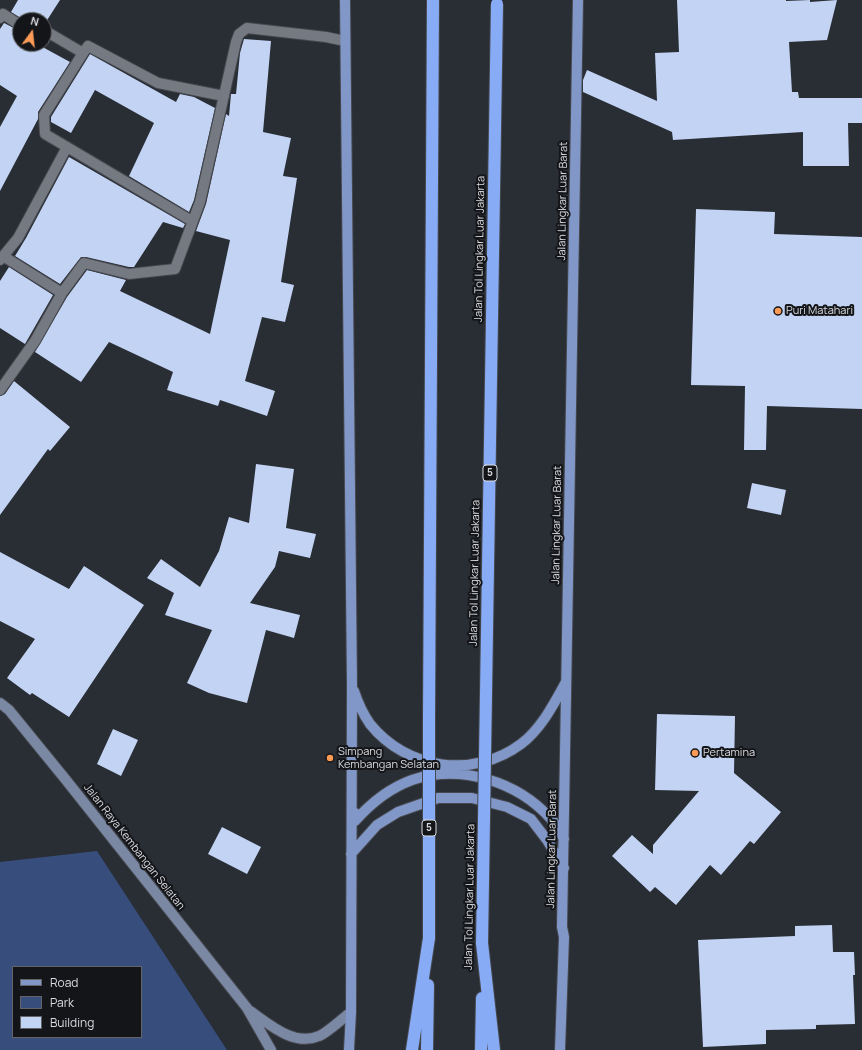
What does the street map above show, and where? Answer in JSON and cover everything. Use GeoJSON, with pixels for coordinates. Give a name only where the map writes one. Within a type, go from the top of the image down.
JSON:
{"type":"FeatureCollection","features":[{"type":"Feature","properties":{"kind":"highway","name":"5"},"geometry":{"type":"LineString","coordinates":[[427,1050],[429,938],[433,0]]}},
{"type":"Feature","properties":{"kind":"highway","name":"Jalan Tol Lingkar Luar Jakarta"},"geometry":{"type":"LineString","coordinates":[[481,1050],[497,0]]}},
{"type":"Feature","properties":{"kind":"highway"},"geometry":{"type":"LineString","coordinates":[[412,1050],[429,938]]}},
{"type":"Feature","properties":{"kind":"highway"},"geometry":{"type":"LineString","coordinates":[[482,943],[494,1050]]}},
{"type":"Feature","properties":{"kind":"main road"},"geometry":{"type":"LineString","coordinates":[[345,0],[352,685],[351,1012],[349,1050]]}},
{"type":"Feature","properties":{"kind":"main road","name":"Jalan Lingkar Luar Barat"},"geometry":{"type":"LineString","coordinates":[[560,1050],[564,937],[562,927],[578,0]]}},
{"type":"Feature","properties":{"kind":"main road"},"geometry":{"type":"LineString","coordinates":[[352,685],[359,705],[370,724],[384,739],[401,751],[421,760],[442,765],[463,766],[497,758],[522,743],[537,728],[554,704],[566,682]]}},
{"type":"Feature","properties":{"kind":"main road","name":"Jalan Raya Kembangan Selatan"},"geometry":{"type":"LineString","coordinates":[[0,703],[9,710],[66,780],[247,1008],[271,1050]]}},
{"type":"Feature","properties":{"kind":"main road"},"geometry":{"type":"LineString","coordinates":[[352,779],[355,821],[364,811],[384,795],[411,781],[442,774],[473,776],[500,783],[532,801],[552,820],[564,839]]}},
{"type":"Feature","properties":{"kind":"main road"},"geometry":{"type":"LineString","coordinates":[[351,854],[377,825],[398,812],[438,798],[472,798],[507,807],[531,819],[547,840],[564,868]]}},
{"type":"Feature","properties":{"kind":"main road","name":"Jalan Raya Kembangan Selatan"},"geometry":{"type":"LineString","coordinates":[[247,1008],[278,1030],[300,1040],[318,1036],[351,1012]]}},
{"type":"Feature","properties":{"kind":"street"},"geometry":{"type":"LineString","coordinates":[[0,18],[3,14],[12,20]]}},
{"type":"Feature","properties":{"kind":"street"},"geometry":{"type":"LineString","coordinates":[[0,390],[35,341],[62,293],[84,263],[129,274],[175,269],[200,202],[239,34],[247,28],[326,37],[345,41]]}},
{"type":"Feature","properties":{"kind":"street"},"geometry":{"type":"LineString","coordinates":[[52,35],[83,53]]}},
{"type":"Feature","properties":{"kind":"street"},"geometry":{"type":"LineString","coordinates":[[192,221],[46,134],[44,115],[88,46],[158,83],[224,96]]}},
{"type":"Feature","properties":{"kind":"street"},"geometry":{"type":"LineString","coordinates":[[62,293],[1,258],[18,238],[67,147]]}},
{"type":"Feature","properties":{"kind":"green space"},"geometry":{"type":"Polygon","coordinates":[[[97,851],[227,1050],[0,1050],[0,862],[97,851]]]}},
{"type":"Feature","properties":{"kind":"building"},"geometry":{"type":"Polygon","coordinates":[[[18,0],[60,0],[52,12],[11,12],[18,0]]]}},
{"type":"Feature","properties":{"kind":"building"},"geometry":{"type":"Polygon","coordinates":[[[677,0],[810,0],[810,2],[837,0],[827,40],[789,42],[792,92],[798,92],[799,98],[862,98],[862,123],[848,123],[849,166],[803,166],[803,132],[673,140],[672,132],[583,92],[583,80],[587,70],[657,101],[655,53],[679,52],[677,0]]]}},
{"type":"Feature","properties":{"kind":"building"},"geometry":{"type":"Polygon","coordinates":[[[4,23],[12,27],[12,52],[52,52],[70,62],[38,112],[38,119],[0,191],[0,127],[17,96],[0,85],[0,29],[4,23]]]}},
{"type":"Feature","properties":{"kind":"building"},"geometry":{"type":"Polygon","coordinates":[[[244,39],[271,41],[263,132],[291,138],[283,176],[297,178],[281,282],[294,285],[285,322],[262,317],[245,381],[275,391],[267,416],[220,400],[218,406],[167,390],[173,372],[109,342],[81,382],[35,352],[67,297],[87,270],[126,280],[120,291],[210,334],[230,240],[196,231],[206,204],[226,114],[229,116],[231,94],[236,94],[240,53],[244,39]]]}},
{"type":"Feature","properties":{"kind":"building"},"geometry":{"type":"Polygon","coordinates":[[[90,54],[176,102],[180,94],[194,97],[215,108],[194,200],[189,212],[129,176],[154,123],[95,90],[71,133],[51,122],[51,117],[90,54]]]}},
{"type":"Feature","properties":{"kind":"building"},"geometry":{"type":"Polygon","coordinates":[[[69,157],[185,224],[183,228],[163,222],[134,267],[81,257],[60,284],[15,256],[69,157]]]}},
{"type":"Feature","properties":{"kind":"building","name":"Puri Matahari"},"geometry":{"type":"Polygon","coordinates":[[[696,209],[775,212],[774,234],[862,237],[862,409],[767,406],[766,450],[744,450],[745,386],[691,385],[696,209]]]}},
{"type":"Feature","properties":{"kind":"building"},"geometry":{"type":"Polygon","coordinates":[[[9,267],[53,295],[25,344],[0,328],[0,281],[9,267]]]}},
{"type":"Feature","properties":{"kind":"building"},"geometry":{"type":"Polygon","coordinates":[[[14,381],[70,427],[50,451],[48,449],[0,515],[0,396],[5,394],[14,381]]]}},
{"type":"Feature","properties":{"kind":"building"},"geometry":{"type":"Polygon","coordinates":[[[256,464],[294,469],[286,528],[316,534],[310,558],[279,551],[275,567],[250,603],[300,615],[294,638],[266,630],[247,703],[209,693],[187,683],[212,630],[165,615],[174,593],[147,578],[161,559],[200,587],[219,551],[229,517],[249,523],[256,464]]]}},
{"type":"Feature","properties":{"kind":"building"},"geometry":{"type":"Polygon","coordinates":[[[752,483],[786,490],[781,515],[747,508],[752,483]]]}},
{"type":"Feature","properties":{"kind":"building"},"geometry":{"type":"Polygon","coordinates":[[[0,552],[69,589],[84,566],[144,605],[69,717],[32,693],[30,695],[7,678],[35,639],[0,621],[0,552]]]}},
{"type":"Feature","properties":{"kind":"building"},"geometry":{"type":"Polygon","coordinates":[[[657,714],[735,716],[734,773],[781,812],[754,844],[750,841],[721,875],[710,865],[676,905],[655,887],[650,892],[612,856],[632,835],[653,854],[653,845],[699,791],[655,790],[657,714]]]}},
{"type":"Feature","properties":{"kind":"building"},"geometry":{"type":"Polygon","coordinates":[[[113,729],[138,740],[121,776],[97,764],[113,729]]]}},
{"type":"Feature","properties":{"kind":"building"},"geometry":{"type":"Polygon","coordinates":[[[222,827],[261,847],[247,874],[208,854],[222,827]]]}},
{"type":"Feature","properties":{"kind":"building"},"geometry":{"type":"Polygon","coordinates":[[[832,925],[833,952],[854,952],[855,975],[853,975],[855,1024],[816,1025],[816,1029],[766,1030],[766,1044],[703,1047],[698,940],[795,936],[795,926],[832,925]]]}},
{"type":"Feature","properties":{"kind":"place","name":"Puri Matahari"},"geometry":{"type":"Point","coordinates":[778,311]}},
{"type":"Feature","properties":{"kind":"place","name":"Pertamina"},"geometry":{"type":"Point","coordinates":[695,753]}},
{"type":"Feature","properties":{"kind":"place","name":"Simpang Kembangan Selatan"},"geometry":{"type":"Point","coordinates":[330,758]}}]}
